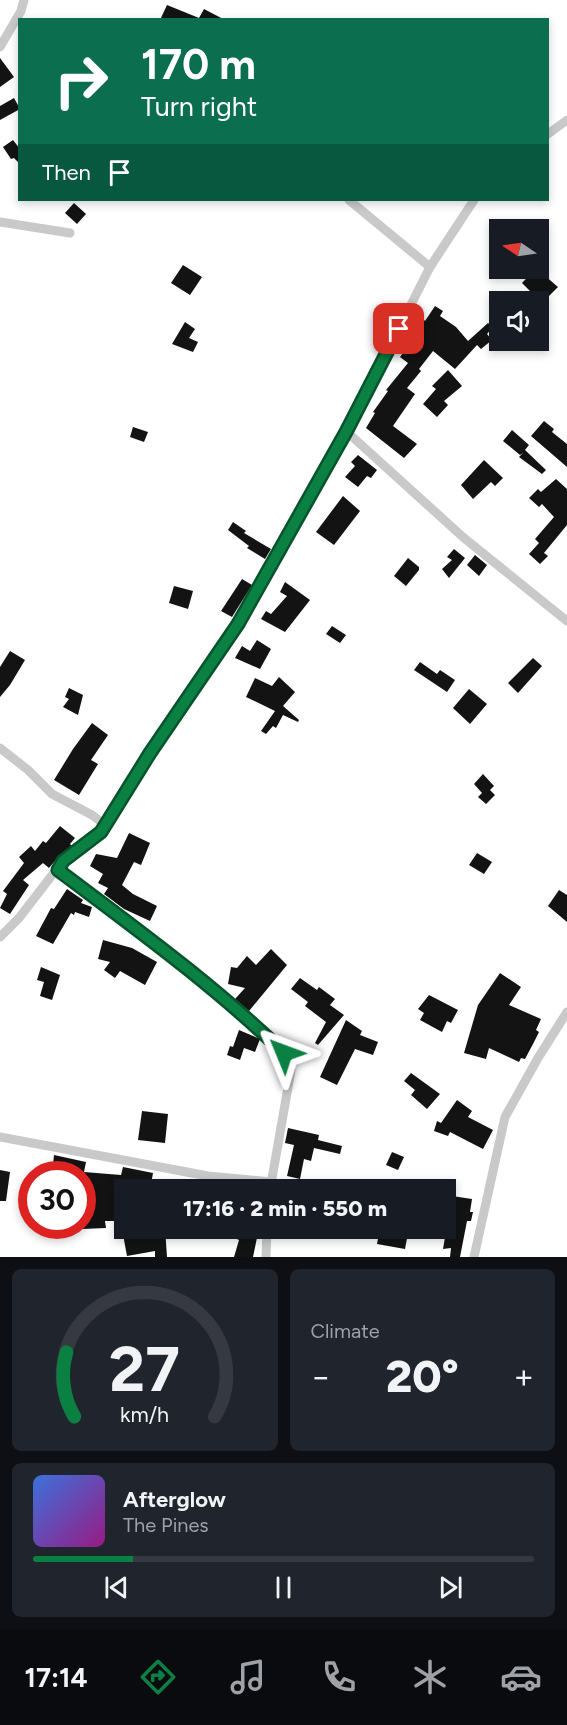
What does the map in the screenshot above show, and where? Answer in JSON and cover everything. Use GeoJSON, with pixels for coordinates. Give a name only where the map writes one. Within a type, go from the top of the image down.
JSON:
{"type":"FeatureCollection","features":[{"type":"Feature","properties":{"kind":"street"},"geometry":{"type":"LineString","coordinates":[[1,41],[21,11],[24,0]]}},
{"type":"Feature","properties":{"kind":"street"},"geometry":{"type":"LineString","coordinates":[[21,11],[26,18]]}},
{"type":"Feature","properties":{"kind":"street"},"geometry":{"type":"LineString","coordinates":[[549,133],[567,120]]}},
{"type":"Feature","properties":{"kind":"street"},"geometry":{"type":"LineString","coordinates":[[350,201],[430,267]]}},
{"type":"Feature","properties":{"kind":"street"},"geometry":{"type":"LineString","coordinates":[[0,937],[19,918],[63,861],[101,832],[150,753],[238,624],[346,432],[430,267],[473,201]]}},
{"type":"Feature","properties":{"kind":"street"},"geometry":{"type":"LineString","coordinates":[[0,222],[69,233]]}},
{"type":"Feature","properties":{"kind":"street"},"geometry":{"type":"LineString","coordinates":[[346,432],[464,538],[567,621]]}},
{"type":"Feature","properties":{"kind":"street"},"geometry":{"type":"LineString","coordinates":[[0,748],[28,770],[52,794],[92,815],[105,825]]}},
{"type":"Feature","properties":{"kind":"street"},"geometry":{"type":"LineString","coordinates":[[58,870],[175,958],[251,1021],[284,1053],[291,1070],[271,1179]]}},
{"type":"Feature","properties":{"kind":"street"},"geometry":{"type":"LineString","coordinates":[[474,1257],[505,1117],[567,1012]]}},
{"type":"Feature","properties":{"kind":"street"},"geometry":{"type":"LineString","coordinates":[[0,1137],[227,1179]]}},
{"type":"Feature","properties":{"kind":"street"},"geometry":{"type":"LineString","coordinates":[[266,1257],[267,1239]]}},
{"type":"Feature","properties":{"kind":"building"},"geometry":{"type":"Polygon","coordinates":[[[167,5],[199,18],[161,18],[167,5]]]}},
{"type":"Feature","properties":{"kind":"building"},"geometry":{"type":"Polygon","coordinates":[[[204,9],[221,18],[199,18],[204,9]]]}},
{"type":"Feature","properties":{"kind":"building"},"geometry":{"type":"Polygon","coordinates":[[[0,58],[14,77],[0,87],[0,58]]]}},
{"type":"Feature","properties":{"kind":"building"},"geometry":{"type":"Polygon","coordinates":[[[14,98],[18,110],[0,120],[0,106],[14,98]]]}},
{"type":"Feature","properties":{"kind":"building"},"geometry":{"type":"Polygon","coordinates":[[[13,140],[18,146],[18,162],[14,158],[11,159],[3,147],[13,140]]]}},
{"type":"Feature","properties":{"kind":"building"},"geometry":{"type":"Polygon","coordinates":[[[74,203],[86,214],[77,224],[65,213],[74,203]]]}},
{"type":"Feature","properties":{"kind":"building"},"geometry":{"type":"Polygon","coordinates":[[[183,265],[202,277],[190,295],[171,283],[183,265]]]}},
{"type":"Feature","properties":{"kind":"building"},"geometry":{"type":"Polygon","coordinates":[[[526,279],[549,279],[558,287],[549,296],[549,291],[530,291],[522,283],[526,279]]]}},
{"type":"Feature","properties":{"kind":"building"},"geometry":{"type":"Polygon","coordinates":[[[435,306],[443,311],[440,316],[456,327],[468,341],[488,323],[489,342],[481,349],[477,345],[455,369],[433,351],[419,369],[421,371],[407,388],[415,394],[393,426],[417,444],[404,458],[366,428],[375,413],[373,412],[388,391],[386,390],[408,363],[400,357],[417,335],[413,333],[423,319],[425,321],[435,306]]]}},
{"type":"Feature","properties":{"kind":"building"},"geometry":{"type":"Polygon","coordinates":[[[185,322],[195,329],[189,338],[198,342],[193,352],[172,344],[185,322]]]}},
{"type":"Feature","properties":{"kind":"building"},"geometry":{"type":"Polygon","coordinates":[[[448,370],[462,386],[444,401],[448,405],[437,417],[423,404],[436,389],[432,386],[448,370]]]}},
{"type":"Feature","properties":{"kind":"building"},"geometry":{"type":"Polygon","coordinates":[[[544,421],[554,429],[552,432],[567,444],[567,467],[531,436],[544,421]]]}},
{"type":"Feature","properties":{"kind":"building"},"geometry":{"type":"Polygon","coordinates":[[[133,427],[148,432],[144,442],[130,437],[133,427]]]}},
{"type":"Feature","properties":{"kind":"building"},"geometry":{"type":"Polygon","coordinates":[[[512,430],[529,445],[525,450],[546,470],[542,474],[519,457],[523,453],[520,455],[503,441],[512,430]]]}},
{"type":"Feature","properties":{"kind":"building"},"geometry":{"type":"Polygon","coordinates":[[[358,455],[377,470],[371,478],[367,476],[358,487],[345,477],[355,466],[351,462],[358,455]]]}},
{"type":"Feature","properties":{"kind":"building"},"geometry":{"type":"Polygon","coordinates":[[[484,460],[503,478],[495,486],[491,482],[473,499],[461,485],[484,460]]]}},
{"type":"Feature","properties":{"kind":"building"},"geometry":{"type":"Polygon","coordinates":[[[556,479],[567,489],[567,525],[544,553],[548,556],[540,564],[529,554],[539,543],[535,539],[554,517],[542,504],[539,507],[529,498],[538,489],[541,492],[556,479]]]}},
{"type":"Feature","properties":{"kind":"building"},"geometry":{"type":"Polygon","coordinates":[[[343,496],[360,511],[334,545],[316,532],[343,496]]]}},
{"type":"Feature","properties":{"kind":"building"},"geometry":{"type":"Polygon","coordinates":[[[233,522],[246,531],[244,533],[271,549],[265,559],[247,548],[249,546],[228,530],[233,522]]]}},
{"type":"Feature","properties":{"kind":"building"},"geometry":{"type":"Polygon","coordinates":[[[454,549],[465,558],[449,578],[442,569],[452,560],[447,557],[454,549]]]}},
{"type":"Feature","properties":{"kind":"building"},"geometry":{"type":"Polygon","coordinates":[[[475,555],[487,565],[479,576],[467,565],[475,555]]]}},
{"type":"Feature","properties":{"kind":"building"},"geometry":{"type":"Polygon","coordinates":[[[408,558],[419,567],[419,570],[406,586],[394,576],[408,558]]]}},
{"type":"Feature","properties":{"kind":"building"},"geometry":{"type":"Polygon","coordinates":[[[242,579],[252,585],[232,617],[221,611],[242,579]]]}},
{"type":"Feature","properties":{"kind":"building"},"geometry":{"type":"Polygon","coordinates":[[[285,582],[310,600],[285,632],[261,619],[266,611],[271,614],[287,596],[280,592],[285,582]]]}},
{"type":"Feature","properties":{"kind":"building"},"geometry":{"type":"Polygon","coordinates":[[[174,586],[193,591],[188,609],[169,603],[174,586]]]}},
{"type":"Feature","properties":{"kind":"building"},"geometry":{"type":"Polygon","coordinates":[[[332,626],[346,635],[340,643],[326,634],[332,626]]]}},
{"type":"Feature","properties":{"kind":"building"},"geometry":{"type":"Polygon","coordinates":[[[257,640],[271,649],[260,669],[235,658],[242,646],[250,651],[257,640]]]}},
{"type":"Feature","properties":{"kind":"building"},"geometry":{"type":"Polygon","coordinates":[[[10,651],[25,660],[0,697],[0,667],[10,651]]]}},
{"type":"Feature","properties":{"kind":"building"},"geometry":{"type":"Polygon","coordinates":[[[533,658],[542,666],[518,693],[508,683],[533,658]]]}},
{"type":"Feature","properties":{"kind":"building"},"geometry":{"type":"Polygon","coordinates":[[[420,662],[437,674],[440,670],[455,680],[447,692],[414,670],[420,662]]]}},
{"type":"Feature","properties":{"kind":"building"},"geometry":{"type":"Polygon","coordinates":[[[279,677],[295,692],[283,706],[299,720],[298,722],[283,715],[276,728],[273,726],[266,734],[261,731],[275,711],[246,697],[255,678],[272,686],[279,677]]]}},
{"type":"Feature","properties":{"kind":"building"},"geometry":{"type":"Polygon","coordinates":[[[69,688],[83,695],[78,715],[63,707],[69,699],[65,697],[69,688]]]}},
{"type":"Feature","properties":{"kind":"building"},"geometry":{"type":"Polygon","coordinates":[[[469,689],[487,704],[470,724],[453,708],[469,689]]]}},
{"type":"Feature","properties":{"kind":"building"},"geometry":{"type":"Polygon","coordinates":[[[92,723],[108,735],[91,760],[98,764],[79,795],[54,780],[92,723]]]}},
{"type":"Feature","properties":{"kind":"building"},"geometry":{"type":"Polygon","coordinates":[[[483,774],[494,786],[490,790],[495,795],[486,804],[478,797],[482,793],[474,784],[483,774]]]}},
{"type":"Feature","properties":{"kind":"building"},"geometry":{"type":"Polygon","coordinates":[[[60,826],[75,838],[70,844],[72,846],[49,868],[43,863],[23,880],[29,885],[10,914],[0,908],[7,894],[3,891],[24,863],[19,857],[31,846],[35,851],[43,841],[46,843],[60,826]]]}},
{"type":"Feature","properties":{"kind":"building"},"geometry":{"type":"Polygon","coordinates":[[[129,833],[150,843],[141,865],[134,862],[122,885],[133,894],[157,906],[150,921],[124,909],[104,894],[108,888],[98,883],[103,874],[90,866],[96,854],[117,858],[129,833]]]}},
{"type":"Feature","properties":{"kind":"building"},"geometry":{"type":"Polygon","coordinates":[[[477,853],[492,862],[484,874],[469,865],[477,853]]]}},
{"type":"Feature","properties":{"kind":"building"},"geometry":{"type":"Polygon","coordinates":[[[67,889],[83,900],[81,903],[92,907],[89,917],[75,912],[74,915],[71,913],[53,944],[36,936],[51,908],[54,909],[67,889]]]}},
{"type":"Feature","properties":{"kind":"building"},"geometry":{"type":"Polygon","coordinates":[[[559,890],[567,895],[567,922],[548,906],[559,890]]]}},
{"type":"Feature","properties":{"kind":"building"},"geometry":{"type":"Polygon","coordinates":[[[103,940],[132,948],[157,962],[145,985],[120,971],[115,978],[104,970],[110,962],[98,959],[103,940]]]}},
{"type":"Feature","properties":{"kind":"building"},"geometry":{"type":"Polygon","coordinates":[[[271,949],[287,965],[249,1011],[235,999],[245,988],[228,984],[231,967],[237,968],[247,956],[256,965],[271,949]]]}},
{"type":"Feature","properties":{"kind":"building"},"geometry":{"type":"Polygon","coordinates":[[[41,967],[60,975],[52,1000],[40,996],[44,982],[37,980],[41,967]]]}},
{"type":"Feature","properties":{"kind":"building"},"geometry":{"type":"Polygon","coordinates":[[[500,973],[521,987],[509,1005],[541,1019],[536,1030],[539,1032],[533,1044],[525,1059],[521,1058],[519,1062],[489,1048],[486,1059],[464,1053],[478,1005],[500,973]]]}},
{"type":"Feature","properties":{"kind":"building"},"geometry":{"type":"Polygon","coordinates":[[[300,978],[317,990],[319,987],[335,999],[330,1005],[344,1015],[318,1045],[315,1043],[326,1022],[305,1006],[308,1002],[291,989],[300,978]]]}},
{"type":"Feature","properties":{"kind":"building"},"geometry":{"type":"Polygon","coordinates":[[[429,995],[458,1010],[451,1023],[447,1021],[442,1032],[420,1020],[424,1013],[418,1009],[429,995]]]}},
{"type":"Feature","properties":{"kind":"building"},"geometry":{"type":"Polygon","coordinates":[[[346,1020],[362,1031],[360,1035],[378,1042],[373,1055],[355,1049],[337,1085],[320,1077],[346,1020]]]}},
{"type":"Feature","properties":{"kind":"building"},"geometry":{"type":"Polygon","coordinates":[[[239,1030],[260,1039],[255,1052],[244,1048],[240,1060],[227,1055],[230,1046],[233,1047],[239,1030]]]}},
{"type":"Feature","properties":{"kind":"building"},"geometry":{"type":"Polygon","coordinates":[[[411,1073],[440,1094],[427,1109],[411,1095],[415,1090],[404,1081],[411,1073]]]}},
{"type":"Feature","properties":{"kind":"building"},"geometry":{"type":"Polygon","coordinates":[[[457,1100],[472,1111],[468,1117],[493,1130],[483,1149],[450,1132],[448,1136],[434,1131],[437,1121],[441,1123],[457,1100]]]}},
{"type":"Feature","properties":{"kind":"building"},"geometry":{"type":"Polygon","coordinates":[[[142,1111],[168,1114],[165,1143],[138,1140],[142,1111]]]}},
{"type":"Feature","properties":{"kind":"building"},"geometry":{"type":"Polygon","coordinates":[[[288,1128],[319,1135],[318,1140],[342,1146],[340,1154],[314,1148],[311,1161],[304,1159],[300,1179],[287,1176],[294,1145],[285,1143],[288,1128]]]}},
{"type":"Feature","properties":{"kind":"building"},"geometry":{"type":"Polygon","coordinates":[[[392,1152],[404,1157],[398,1170],[386,1165],[392,1152]]]}},
{"type":"Feature","properties":{"kind":"building"},"geometry":{"type":"Polygon","coordinates":[[[54,1155],[81,1161],[53,1161],[54,1155]]]}},
{"type":"Feature","properties":{"kind":"building"},"geometry":{"type":"Polygon","coordinates":[[[123,1167],[153,1173],[152,1179],[114,1179],[114,1221],[105,1221],[106,1228],[96,1228],[96,1173],[121,1175],[123,1167]]]}},
{"type":"Feature","properties":{"kind":"building"},"geometry":{"type":"Polygon","coordinates":[[[0,1170],[10,1172],[6,1201],[0,1201],[0,1170]]]}},
{"type":"Feature","properties":{"kind":"building"},"geometry":{"type":"Polygon","coordinates":[[[456,1197],[472,1199],[470,1212],[473,1212],[471,1221],[467,1221],[460,1257],[450,1257],[451,1248],[443,1249],[445,1239],[456,1239],[456,1197]]]}},
{"type":"Feature","properties":{"kind":"building"},"geometry":{"type":"Polygon","coordinates":[[[166,1239],[167,1257],[155,1257],[155,1251],[127,1256],[124,1240],[166,1239]]]}},
{"type":"Feature","properties":{"kind":"building"},"geometry":{"type":"Polygon","coordinates":[[[237,1239],[257,1239],[253,1257],[234,1257],[239,1240],[237,1239]]]}},
{"type":"Feature","properties":{"kind":"building"},"geometry":{"type":"Polygon","coordinates":[[[378,1239],[407,1239],[405,1249],[377,1244],[378,1239]]]}},
{"type":"Feature","properties":{"kind":"route"},"geometry":{"type":"LineString","coordinates":[[284,1053],[251,1021],[175,958],[58,870],[63,861],[101,832],[150,753],[183,708],[238,624],[346,432],[399,329]]}}]}
